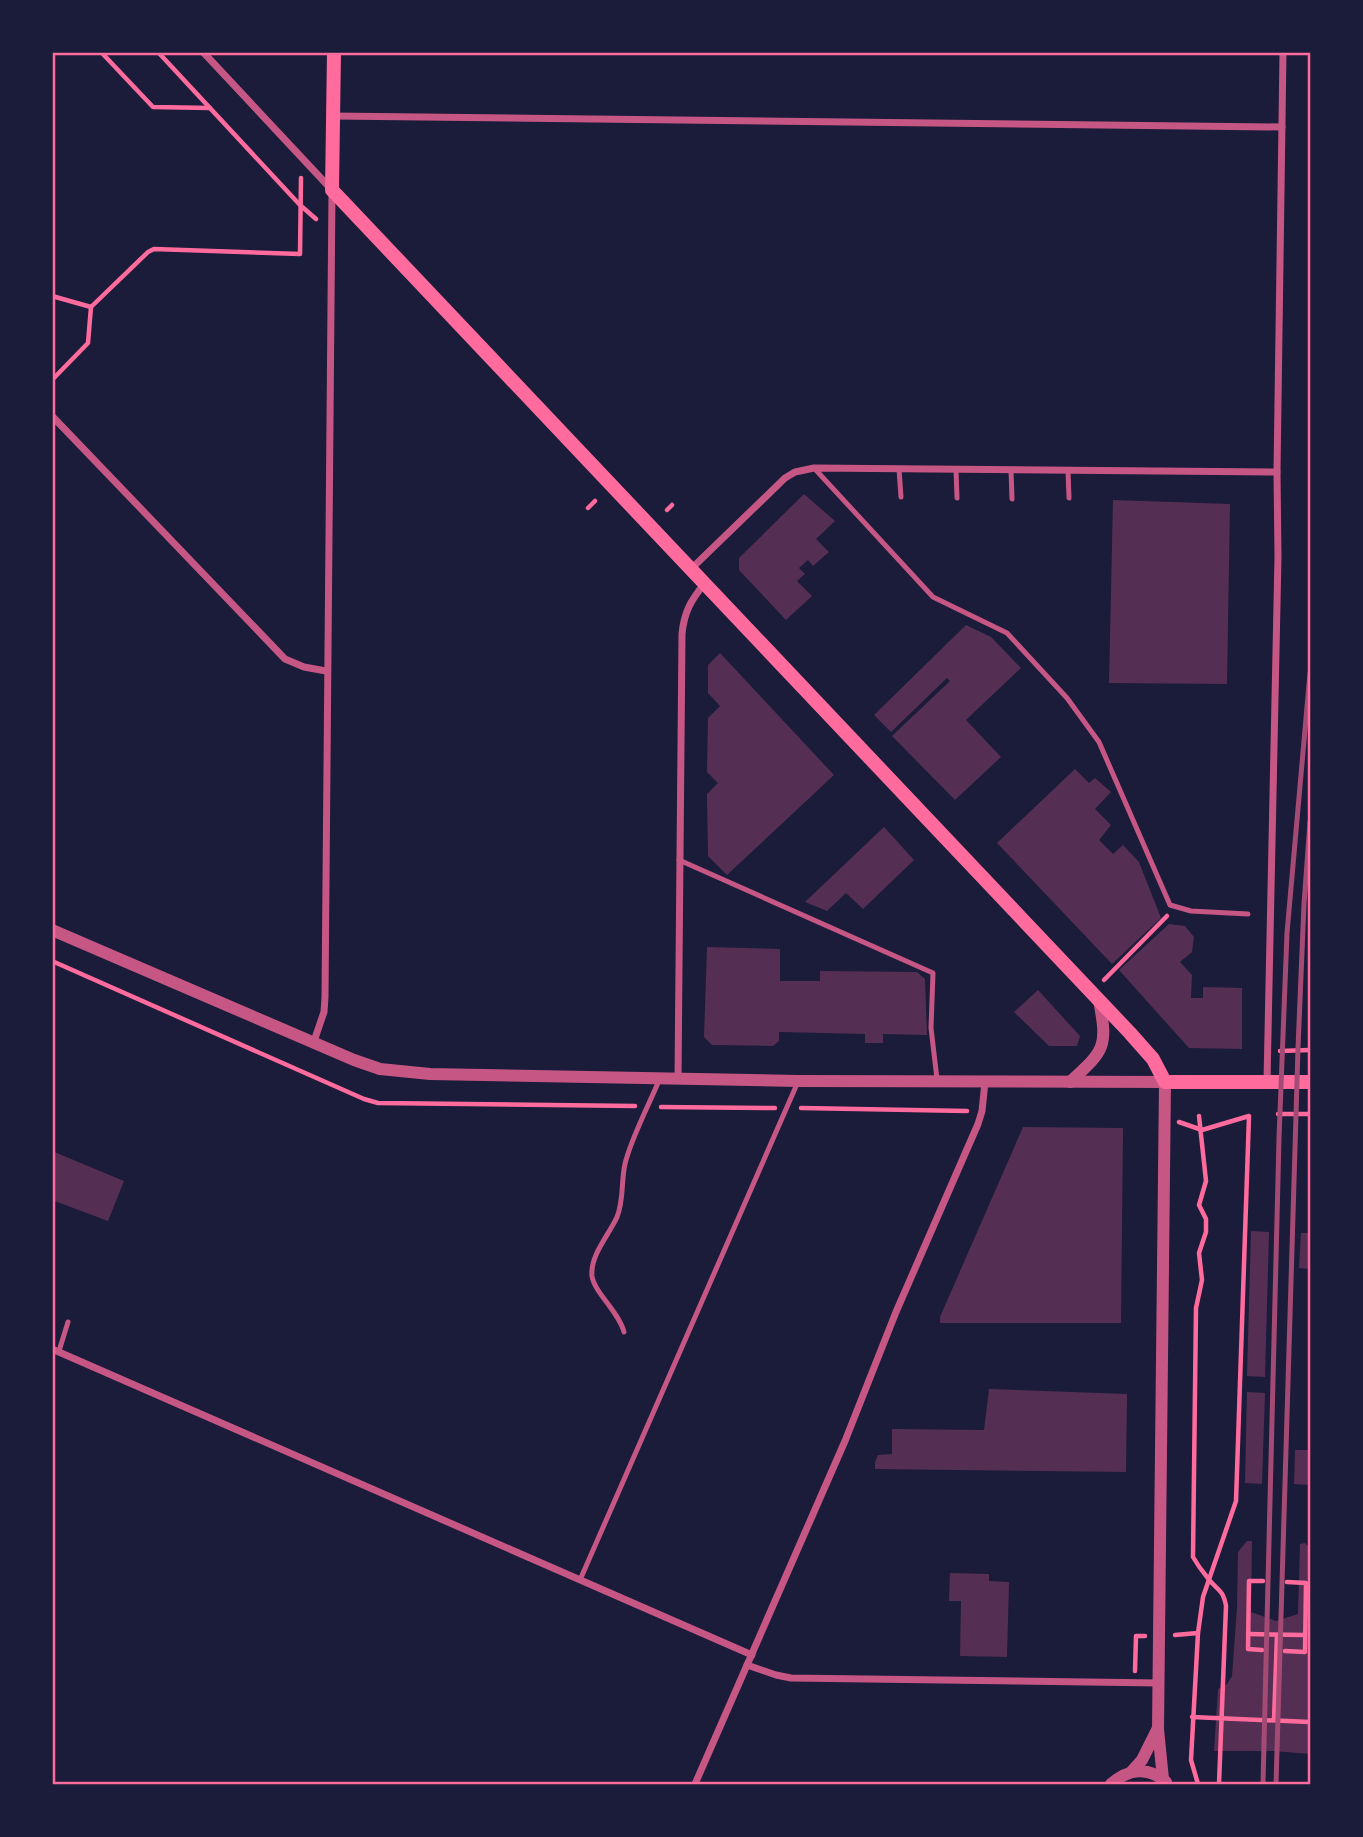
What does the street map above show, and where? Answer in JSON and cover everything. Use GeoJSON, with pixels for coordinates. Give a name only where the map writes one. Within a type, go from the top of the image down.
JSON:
{"type":"FeatureCollection","features":[{"type":"Feature","properties":{"kind":"main road"},"geometry":{"type":"LineString","coordinates":[[334,52],[331,190],[1095,996],[1153,1059],[1165,1082],[1311,1082]]}},
{"type":"Feature","properties":{"kind":"street"},"geometry":{"type":"LineString","coordinates":[[202,52],[331,190],[325,997],[324,1012],[313,1044]]}},
{"type":"Feature","properties":{"kind":"street"},"geometry":{"type":"LineString","coordinates":[[1271,1081],[1283,52]]}},
{"type":"Feature","properties":{"kind":"street"},"geometry":{"type":"LineString","coordinates":[[333,116],[1282,127]]}},
{"type":"Feature","properties":{"kind":"street"},"geometry":{"type":"LineString","coordinates":[[52,416],[285,659],[304,667],[326,671]]}},
{"type":"Feature","properties":{"kind":"street"},"geometry":{"type":"LineString","coordinates":[[691,569],[785,478],[795,472],[814,468],[1277,472]]}},
{"type":"Feature","properties":{"kind":"street"},"geometry":{"type":"LineString","coordinates":[[678,1079],[682,634],[690,600],[705,583]]}},
{"type":"Feature","properties":{"kind":"street"},"geometry":{"type":"LineString","coordinates":[[53,931],[313,1044],[380,1069],[405,1073],[798,1081],[1165,1082],[1158,1729],[1166,1782]]}},
{"type":"Feature","properties":{"kind":"street"},"geometry":{"type":"LineString","coordinates":[[1070,1082],[1096,1058],[1102,1046],[1105,1028],[1095,996]]}},
{"type":"Feature","properties":{"kind":"street"},"geometry":{"type":"LineString","coordinates":[[695,1784],[845,1441],[896,1312],[978,1124],[985,1082]]}},
{"type":"Feature","properties":{"kind":"street"},"geometry":{"type":"LineString","coordinates":[[56,1350],[752,1655]]}},
{"type":"Feature","properties":{"kind":"street"},"geometry":{"type":"LineString","coordinates":[[747,1665],[791,1678],[1159,1683]]}},
{"type":"Feature","properties":{"kind":"street"},"geometry":{"type":"LineString","coordinates":[[1111,1784],[1132,1771],[1142,1760],[1158,1729]]}},
{"type":"Feature","properties":{"kind":"street"},"geometry":{"type":"LineString","coordinates":[[1132,1771],[1154,1773],[1166,1782]]}},
{"type":"Feature","properties":{"kind":"lane"},"geometry":{"type":"LineString","coordinates":[[814,468],[933,597],[1007,633],[1067,698],[1099,742],[1170,905],[1191,911],[1248,915]]}},
{"type":"Feature","properties":{"kind":"lane"},"geometry":{"type":"LineString","coordinates":[[900,469],[901,497]]}},
{"type":"Feature","properties":{"kind":"lane"},"geometry":{"type":"LineString","coordinates":[[956,470],[957,498]]}},
{"type":"Feature","properties":{"kind":"lane"},"geometry":{"type":"LineString","coordinates":[[1011,470],[1012,499]]}},
{"type":"Feature","properties":{"kind":"lane"},"geometry":{"type":"LineString","coordinates":[[1068,471],[1069,498]]}},
{"type":"Feature","properties":{"kind":"lane"},"geometry":{"type":"LineString","coordinates":[[679,860],[933,972],[931,1028],[938,1081]]}},
{"type":"Feature","properties":{"kind":"lane"},"geometry":{"type":"LineString","coordinates":[[624,1332],[621,1320],[594,1284],[592,1276],[598,1253],[617,1217],[622,1199],[625,1161],[660,1078]]}},
{"type":"Feature","properties":{"kind":"lane"},"geometry":{"type":"LineString","coordinates":[[580,1580],[798,1081]]}},
{"type":"Feature","properties":{"kind":"lane"},"geometry":{"type":"LineString","coordinates":[[56,1350],[68,1322]]}},
{"type":"Feature","properties":{"kind":"path"},"geometry":{"type":"LineString","coordinates":[[101,52],[153,107],[211,108]]}},
{"type":"Feature","properties":{"kind":"path"},"geometry":{"type":"LineString","coordinates":[[158,52],[300,205]]}},
{"type":"Feature","properties":{"kind":"path"},"geometry":{"type":"LineString","coordinates":[[52,380],[88,343],[91,307],[148,252],[154,249],[300,254],[302,157]]}},
{"type":"Feature","properties":{"kind":"path"},"geometry":{"type":"LineString","coordinates":[[52,296],[91,307]]}},
{"type":"Feature","properties":{"kind":"path"},"geometry":{"type":"LineString","coordinates":[[587,508],[595,501]]}},
{"type":"Feature","properties":{"kind":"path"},"geometry":{"type":"LineString","coordinates":[[667,510],[672,505]]}},
{"type":"Feature","properties":{"kind":"path"},"geometry":{"type":"LineString","coordinates":[[1095,996],[1176,907]]}},
{"type":"Feature","properties":{"kind":"path"},"geometry":{"type":"LineString","coordinates":[[1281,1051],[1311,1050]]}},
{"type":"Feature","properties":{"kind":"path"},"geometry":{"type":"LineString","coordinates":[[1278,1114],[1311,1114]]}},
{"type":"Feature","properties":{"kind":"path"},"geometry":{"type":"LineString","coordinates":[[1199,1115],[1206,1181],[1199,1205],[1206,1219],[1206,1232],[1199,1253],[1202,1280],[1196,1308],[1193,1557],[1209,1581],[1219,1588],[1226,1606],[1219,1784]]}},
{"type":"Feature","properties":{"kind":"path"},"geometry":{"type":"LineString","coordinates":[[1165,1118],[1202,1130],[1249,1116],[1236,1501],[1203,1597],[1198,1633],[1191,1760],[1198,1784]]}},
{"type":"Feature","properties":{"kind":"path"},"geometry":{"type":"LineString","coordinates":[[1262,1650],[1248,1649],[1249,1581],[1264,1581]]}},
{"type":"Feature","properties":{"kind":"path"},"geometry":{"type":"LineString","coordinates":[[1285,1651],[1305,1652],[1306,1583],[1287,1582]]}},
{"type":"Feature","properties":{"kind":"path"},"geometry":{"type":"LineString","coordinates":[[1248,1634],[1305,1635]]}},
{"type":"Feature","properties":{"kind":"path"},"geometry":{"type":"LineString","coordinates":[[1274,1720],[1277,1635]]}},
{"type":"Feature","properties":{"kind":"path"},"geometry":{"type":"LineString","coordinates":[[1192,1717],[1311,1722]]}},
{"type":"Feature","properties":{"kind":"building"},"geometry":{"type":"Polygon","coordinates":[[[804,494],[835,521],[816,539],[829,552],[813,566],[808,560],[799,568],[805,574],[797,581],[812,596],[786,620],[739,570],[739,558],[804,494]]]}},
{"type":"Feature","properties":{"kind":"building"},"geometry":{"type":"Polygon","coordinates":[[[1113,500],[1230,504],[1227,684],[1109,683],[1113,500]]]}},
{"type":"Feature","properties":{"kind":"building"},"geometry":{"type":"Polygon","coordinates":[[[966,625],[991,637],[1021,668],[966,720],[1001,757],[955,800],[892,736],[950,681],[947,678],[891,732],[874,715],[966,625]]]}},
{"type":"Feature","properties":{"kind":"building"},"geometry":{"type":"Polygon","coordinates":[[[720,653],[834,775],[727,875],[708,856],[707,794],[718,783],[707,772],[708,718],[720,706],[708,693],[708,665],[720,653]]]}},
{"type":"Feature","properties":{"kind":"building"},"geometry":{"type":"Polygon","coordinates":[[[1075,769],[1089,783],[1095,778],[1111,792],[1095,809],[1111,825],[1099,840],[1113,854],[1123,845],[1139,862],[1161,918],[1112,964],[997,843],[1075,769]]]}},
{"type":"Feature","properties":{"kind":"building"},"geometry":{"type":"Polygon","coordinates":[[[884,827],[914,860],[863,909],[846,893],[827,911],[805,902],[884,827]]]}},
{"type":"Feature","properties":{"kind":"building"},"geometry":{"type":"Polygon","coordinates":[[[1169,924],[1185,926],[1194,937],[1192,952],[1180,962],[1192,975],[1191,998],[1203,998],[1203,987],[1242,988],[1242,1049],[1189,1048],[1119,970],[1169,924]]]}},
{"type":"Feature","properties":{"kind":"building"},"geometry":{"type":"Polygon","coordinates":[[[707,947],[780,949],[780,981],[820,981],[820,971],[917,972],[925,979],[927,1035],[883,1034],[883,1043],[865,1043],[865,1034],[779,1032],[779,1041],[773,1046],[712,1045],[704,1037],[707,947]]]}},
{"type":"Feature","properties":{"kind":"building"},"geometry":{"type":"Polygon","coordinates":[[[1038,990],[1080,1036],[1077,1046],[1049,1046],[1014,1012],[1038,990]]]}},
{"type":"Feature","properties":{"kind":"building"},"geometry":{"type":"Polygon","coordinates":[[[1023,1127],[1123,1128],[1121,1323],[940,1323],[940,1317],[1023,1127]]]}},
{"type":"Feature","properties":{"kind":"building"},"geometry":{"type":"Polygon","coordinates":[[[52,1151],[124,1181],[108,1221],[52,1200],[52,1151]]]}},
{"type":"Feature","properties":{"kind":"building"},"geometry":{"type":"Polygon","coordinates":[[[1251,1231],[1269,1232],[1265,1377],[1247,1376],[1251,1231]]]}},
{"type":"Feature","properties":{"kind":"building"},"geometry":{"type":"Polygon","coordinates":[[[1301,1233],[1310,1233],[1310,1269],[1299,1268],[1301,1233]]]}},
{"type":"Feature","properties":{"kind":"building"},"geometry":{"type":"Polygon","coordinates":[[[989,1389],[1127,1394],[1126,1472],[875,1469],[878,1455],[892,1454],[892,1429],[984,1430],[989,1389]]]}},
{"type":"Feature","properties":{"kind":"building"},"geometry":{"type":"Polygon","coordinates":[[[1247,1392],[1265,1393],[1262,1484],[1245,1483],[1247,1392]]]}},
{"type":"Feature","properties":{"kind":"building"},"geometry":{"type":"Polygon","coordinates":[[[1295,1450],[1310,1450],[1310,1485],[1294,1484],[1295,1450]]]}},
{"type":"Feature","properties":{"kind":"building"},"geometry":{"type":"Polygon","coordinates":[[[1247,1541],[1252,1541],[1251,1612],[1276,1621],[1298,1614],[1300,1544],[1305,1543],[1310,1548],[1310,1754],[1214,1751],[1218,1689],[1227,1684],[1232,1676],[1238,1552],[1247,1541]]]}},
{"type":"Feature","properties":{"kind":"building"},"geometry":{"type":"Polygon","coordinates":[[[950,1573],[989,1574],[989,1581],[1009,1582],[1007,1657],[960,1656],[961,1601],[949,1601],[950,1573]]]}},
{"type":"Feature","properties":{"kind":"railway"},"geometry":{"type":"LineString","coordinates":[[1263,1784],[1279,1138],[1287,933],[1310,673]]}},
{"type":"Feature","properties":{"kind":"railway"},"geometry":{"type":"LineString","coordinates":[[1276,1784],[1298,1048],[1310,822]]}}]}
